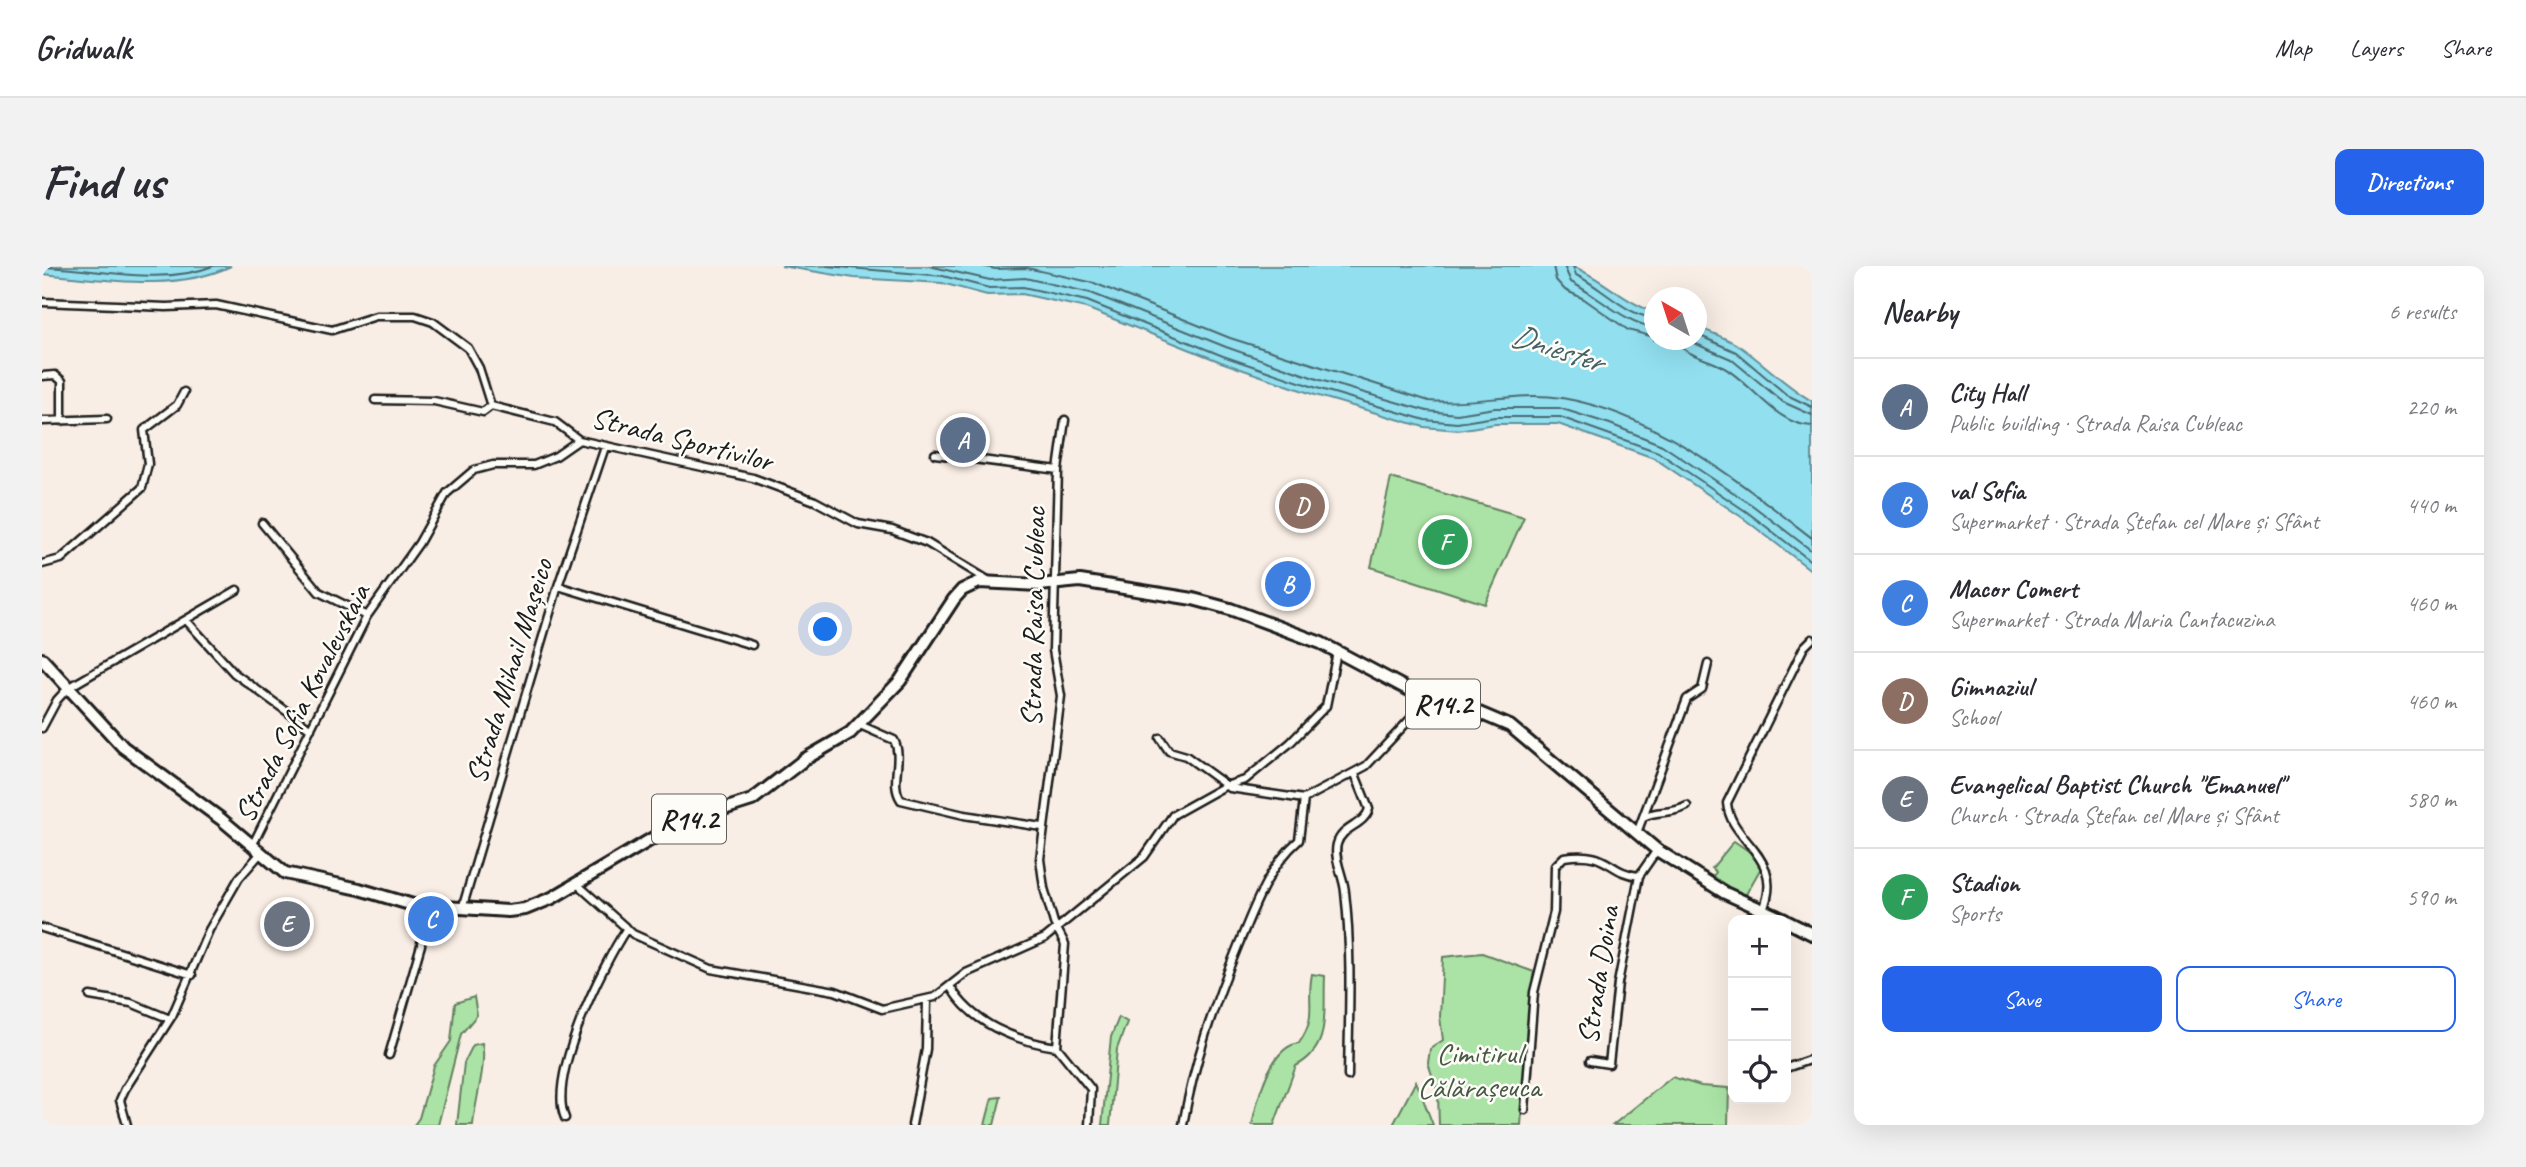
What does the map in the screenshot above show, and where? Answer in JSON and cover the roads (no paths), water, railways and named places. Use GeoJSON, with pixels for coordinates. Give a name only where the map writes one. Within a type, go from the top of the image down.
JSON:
{"type":"FeatureCollection","features":[{"type":"Feature","properties":{"kind":"main road","name":"R14.2"},"geometry":{"type":"LineString","coordinates":[[43,659],[124,747],[221,819],[285,873],[424,906],[525,909],[577,884],[677,824],[752,800],[805,759],[860,725],[900,681],[962,590],[979,582],[1092,582],[1211,603],[1337,650],[1428,700],[1477,712],[1510,726],[1657,850],[1725,892],[1775,915]]}},
{"type":"Feature","properties":{"kind":"main road","name":"R14.2"},"geometry":{"type":"LineString","coordinates":[[1791,923],[1812,933]]}},
{"type":"Feature","properties":{"kind":"street"},"geometry":{"type":"LineString","coordinates":[[42,302],[166,307],[216,305],[332,330],[376,316],[415,316],[433,322],[468,348],[479,368],[491,406]]}},
{"type":"Feature","properties":{"kind":"street"},"geometry":{"type":"LineString","coordinates":[[42,376],[55,375],[62,381],[62,421]]}},
{"type":"Feature","properties":{"kind":"street"},"geometry":{"type":"LineString","coordinates":[[42,564],[61,559],[142,488],[148,464],[144,430],[177,405],[184,392]]}},
{"type":"Feature","properties":{"kind":"street","name":"Strada Sportivilor"},"geometry":{"type":"LineString","coordinates":[[376,400],[434,401],[483,412],[491,406],[555,422],[579,440],[694,464],[778,487],[816,501],[849,520],[892,530],[928,543],[992,583]]}},
{"type":"Feature","properties":{"kind":"street"},"geometry":{"type":"LineString","coordinates":[[42,421],[107,419]]}},
{"type":"Feature","properties":{"kind":"street","name":"Strada Raisa Cubleac"},"geometry":{"type":"LineString","coordinates":[[1057,1047],[1065,953],[1063,937],[1044,888],[1040,859],[1042,827],[1061,696],[1053,650],[1058,470],[1065,421]]}},
{"type":"Feature","properties":{"kind":"street","name":"Strada Sofia Kovalevskaia"},"geometry":{"type":"LineString","coordinates":[[127,1125],[120,1100],[170,1019],[192,975],[209,930],[256,850],[366,616],[419,543],[447,493],[461,478],[484,466],[517,466],[545,461],[579,440]]}},
{"type":"Feature","properties":{"kind":"street","name":"Strada Mihail Mașeico"},"geometry":{"type":"LineString","coordinates":[[461,909],[558,586],[604,447]]}},
{"type":"Feature","properties":{"kind":"street","name":"Strada Raisa Cubleac"},"geometry":{"type":"LineString","coordinates":[[935,454],[1058,470]]}},
{"type":"Feature","properties":{"kind":"street"},"geometry":{"type":"LineString","coordinates":[[262,523],[318,592],[366,616]]}},
{"type":"Feature","properties":{"kind":"street"},"geometry":{"type":"LineString","coordinates":[[558,586],[752,645]]}},
{"type":"Feature","properties":{"kind":"street"},"geometry":{"type":"LineString","coordinates":[[42,728],[65,685],[237,590]]}},
{"type":"Feature","properties":{"kind":"street"},"geometry":{"type":"LineString","coordinates":[[186,620],[234,673],[311,729]]}},
{"type":"Feature","properties":{"kind":"street"},"geometry":{"type":"LineString","coordinates":[[1763,909],[1768,896],[1764,865],[1730,816],[1727,803],[1804,647],[1812,639]]}},
{"type":"Feature","properties":{"kind":"street"},"geometry":{"type":"LineString","coordinates":[[577,884],[627,929],[710,969],[835,991],[882,1009],[927,1000],[943,993],[966,973],[1042,941],[1144,857],[1173,815],[1225,786],[1245,780],[1323,711],[1337,650]]}},
{"type":"Feature","properties":{"kind":"street"},"geometry":{"type":"LineString","coordinates":[[1636,835],[1687,699],[1702,689],[1708,664]]}},
{"type":"Feature","properties":{"kind":"street"},"geometry":{"type":"LineString","coordinates":[[1160,738],[1169,751],[1186,756],[1225,786],[1304,799],[1366,766],[1428,700]]}},
{"type":"Feature","properties":{"kind":"street"},"geometry":{"type":"LineString","coordinates":[[860,725],[894,740],[898,755],[896,789],[901,800],[964,815],[1042,827]]}},
{"type":"Feature","properties":{"kind":"street"},"geometry":{"type":"LineString","coordinates":[[1348,1076],[1351,959],[1345,888],[1337,852],[1343,835],[1363,821],[1368,811],[1355,774]]}},
{"type":"Feature","properties":{"kind":"street"},"geometry":{"type":"LineString","coordinates":[[1183,1125],[1206,1023],[1269,876],[1285,853],[1299,841],[1304,799]]}},
{"type":"Feature","properties":{"kind":"street"},"geometry":{"type":"LineString","coordinates":[[1643,817],[1658,811],[1675,813],[1687,806]]}},
{"type":"Feature","properties":{"kind":"street"},"geometry":{"type":"LineString","coordinates":[[1525,1110],[1534,992],[1554,912],[1555,866],[1564,857],[1594,855],[1629,875],[1639,876],[1657,850]]}},
{"type":"Feature","properties":{"kind":"street","name":"Strada Doina"},"geometry":{"type":"LineString","coordinates":[[1590,1061],[1609,1064],[1618,983],[1639,876]]}},
{"type":"Feature","properties":{"kind":"street"},"geometry":{"type":"LineString","coordinates":[[389,1055],[421,945],[424,906]]}},
{"type":"Feature","properties":{"kind":"street"},"geometry":{"type":"LineString","coordinates":[[42,928],[192,975]]}},
{"type":"Feature","properties":{"kind":"street"},"geometry":{"type":"LineString","coordinates":[[565,1118],[562,1097],[574,1039],[614,950],[627,929]]}},
{"type":"Feature","properties":{"kind":"street"},"geometry":{"type":"LineString","coordinates":[[950,986],[961,1004],[976,1019],[1029,1040],[1057,1047],[1091,1090],[1089,1125]]}},
{"type":"Feature","properties":{"kind":"street"},"geometry":{"type":"LineString","coordinates":[[90,996],[131,1003],[170,1019]]}},
{"type":"Feature","properties":{"kind":"street"},"geometry":{"type":"LineString","coordinates":[[912,1125],[926,1049],[927,1000]]}},
{"type":"Feature","properties":{"kind":"street"},"geometry":{"type":"LineString","coordinates":[[1791,1066],[1812,1059]]}},
{"type":"Feature","properties":{"kind":"water"},"geometry":{"type":"Polygon","coordinates":[[[42,266],[231,266],[186,279],[138,282],[42,274],[42,266]]]}},
{"type":"Feature","properties":{"kind":"water","name":"Dniester"},"geometry":{"type":"Polygon","coordinates":[[[781,266],[1572,266],[1644,308],[1644,350],[1707,350],[1707,331],[1737,344],[1812,401],[1812,571],[1743,518],[1654,458],[1558,424],[1495,424],[1458,430],[1424,427],[1315,395],[1221,362],[1086,308],[1022,294],[987,295],[942,283],[854,278],[781,266]]]}},
{"type":"Feature","properties":{"kind":"place","name":"City Hall"},"geometry":{"type":"Point","coordinates":[963,440]}},
{"type":"Feature","properties":{"kind":"place","name":"Gimnaziul"},"geometry":{"type":"Point","coordinates":[1302,506]}},
{"type":"Feature","properties":{"kind":"place","name":"Stadion"},"geometry":{"type":"Point","coordinates":[1445,542]}},
{"type":"Feature","properties":{"kind":"place","name":"val Sofia"},"geometry":{"type":"Point","coordinates":[1288,584]}},
{"type":"Feature","properties":{"kind":"place","name":"Macor Comert"},"geometry":{"type":"Point","coordinates":[431,919]}},
{"type":"Feature","properties":{"kind":"place","name":"Evangelical Baptist Church \"Emanuel\""},"geometry":{"type":"Point","coordinates":[287,924]}},
{"type":"Feature","properties":{"kind":"park label","name":"Cimitirul Călărașeuca"},"geometry":{"type":"Point","coordinates":[1479,1070]}}]}
